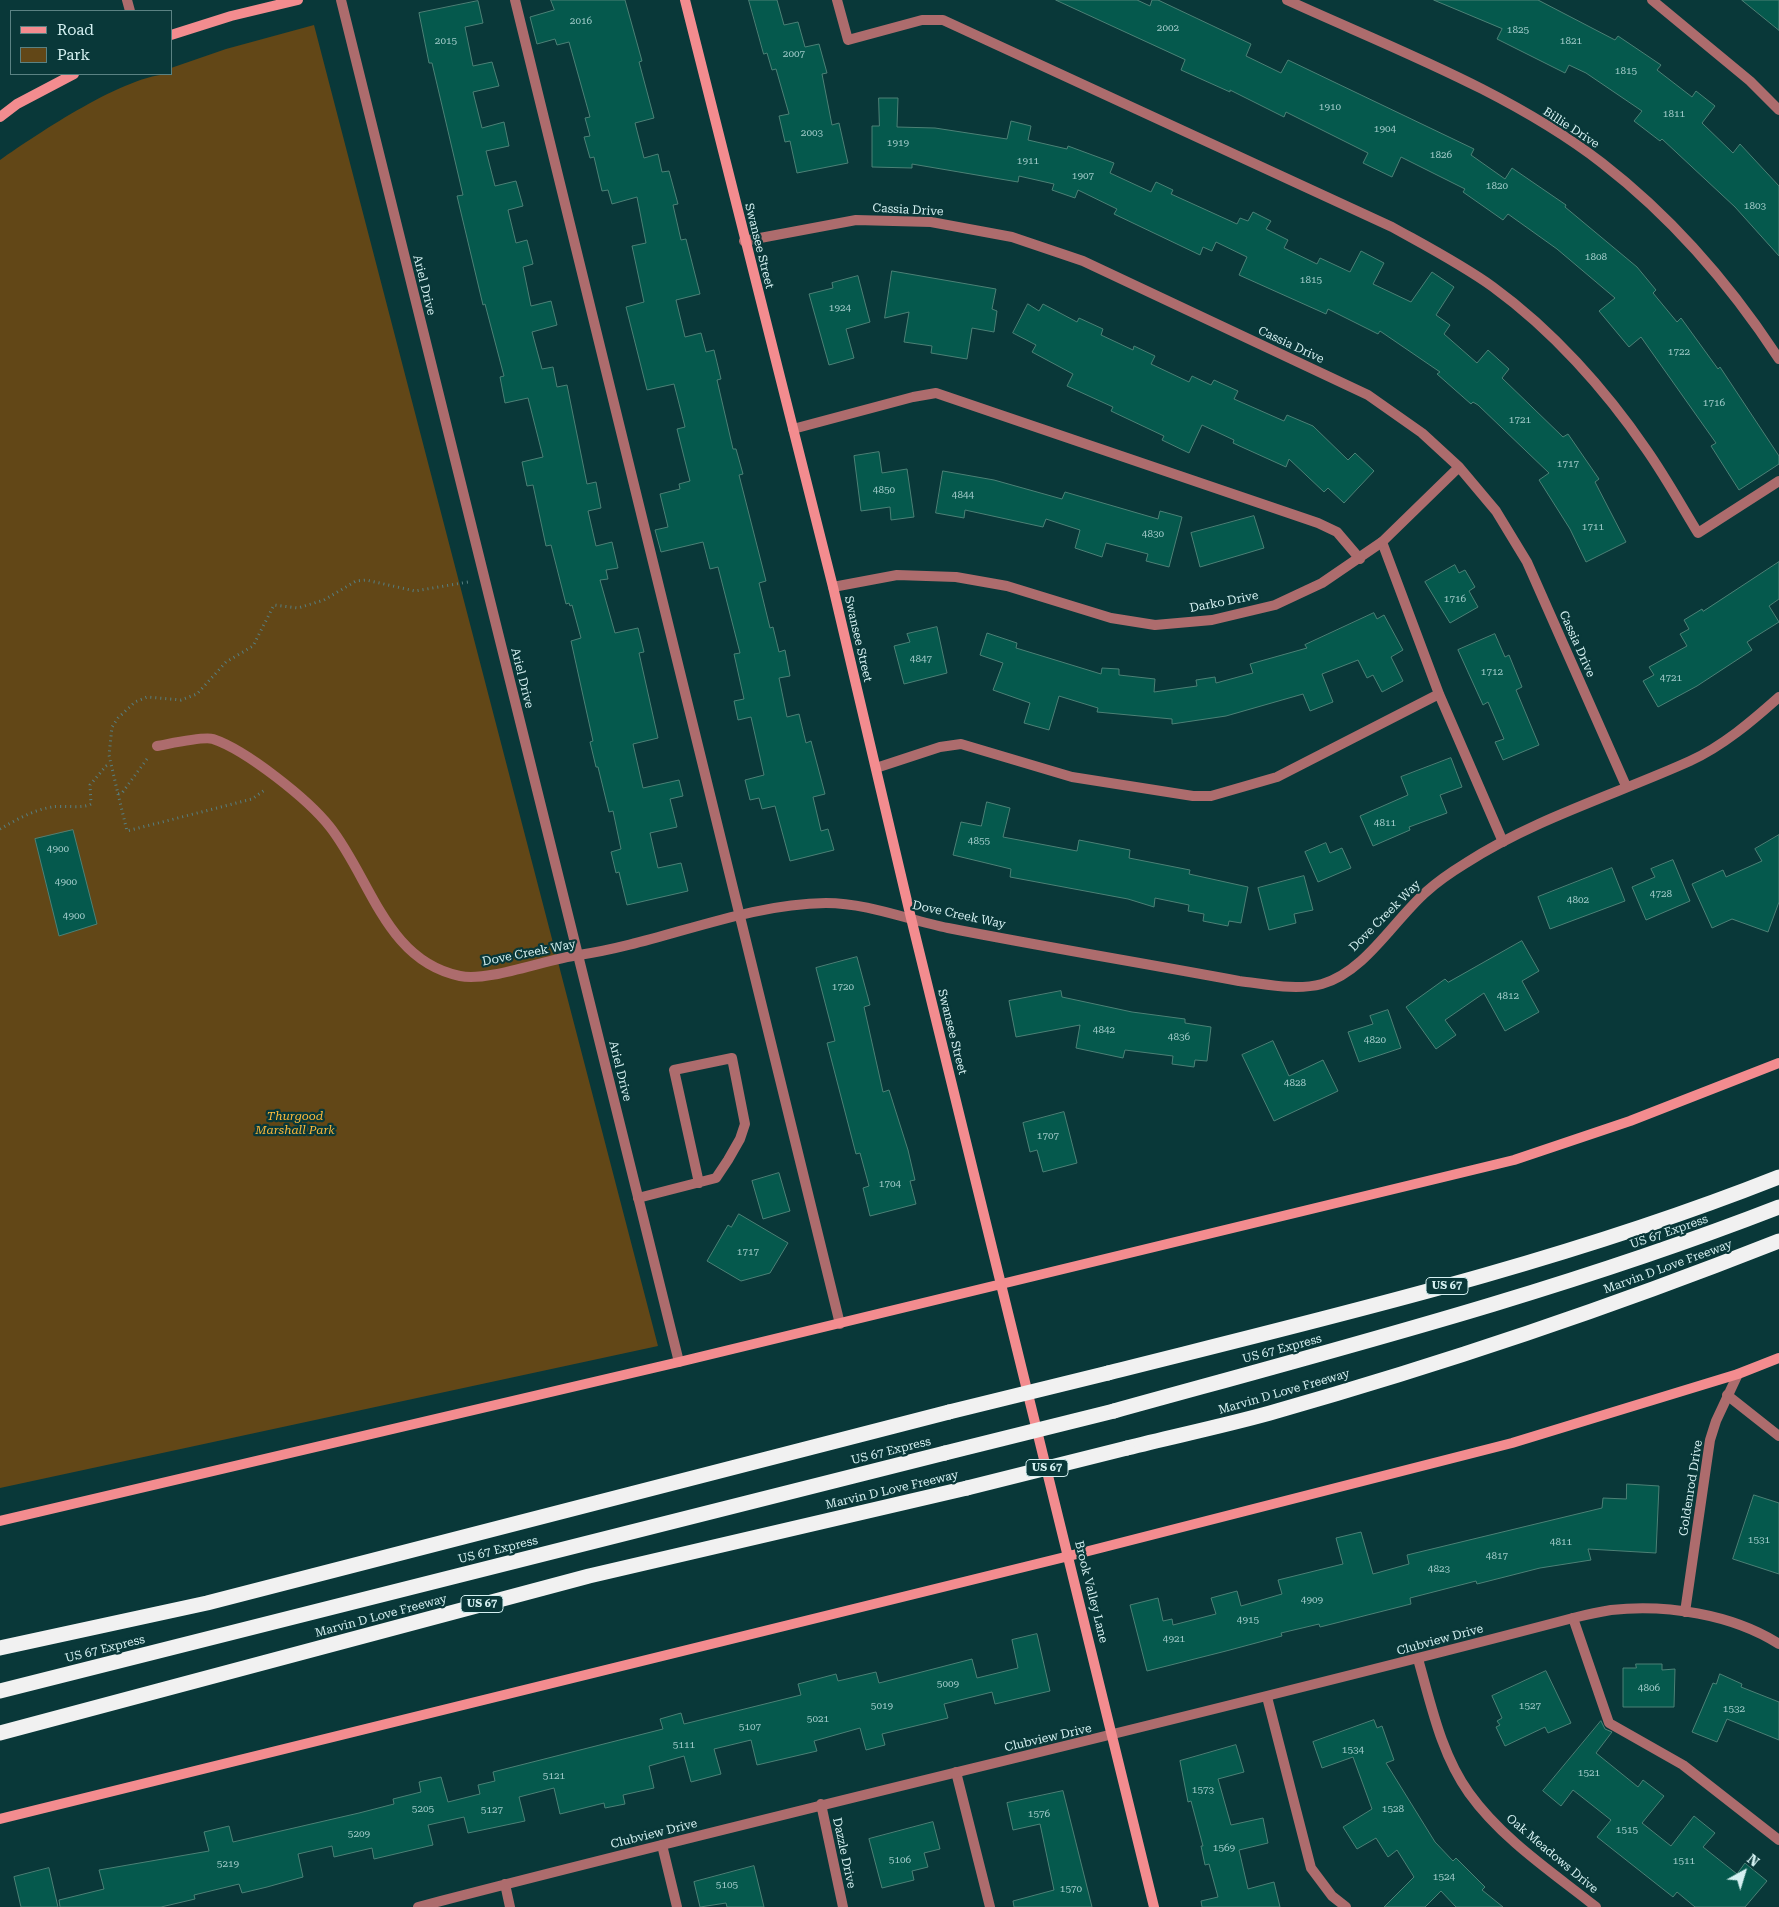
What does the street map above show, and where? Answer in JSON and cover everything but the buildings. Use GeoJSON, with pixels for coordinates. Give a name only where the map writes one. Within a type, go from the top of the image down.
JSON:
{"type":"FeatureCollection","features":[{"type":"Feature","properties":{"kind":"highway","name":"US 67"},"geometry":{"type":"LineString","coordinates":[[0,1648],[207,1603],[949,1412],[1418,1294],[1578,1248],[1779,1177]]}},
{"type":"Feature","properties":{"kind":"highway","name":"US 67 Express"},"geometry":{"type":"LineString","coordinates":[[0,1691],[1114,1411],[1465,1314],[1681,1245],[1779,1207]]}},
{"type":"Feature","properties":{"kind":"highway","name":"Marvin D Love Freeway"},"geometry":{"type":"LineString","coordinates":[[0,1733],[589,1576],[967,1488],[1268,1413],[1436,1364],[1593,1311],[1779,1241]]}},
{"type":"Feature","properties":{"kind":"main road"},"geometry":{"type":"LineString","coordinates":[[172,35],[231,16],[298,0]]}},
{"type":"Feature","properties":{"kind":"main road","name":"Swansee Street"},"geometry":{"type":"LineString","coordinates":[[685,0],[744,241],[834,587],[911,918],[1002,1284]]}},
{"type":"Feature","properties":{"kind":"main road"},"geometry":{"type":"LineString","coordinates":[[0,117],[18,104],[72,75]]}},
{"type":"Feature","properties":{"kind":"main road"},"geometry":{"type":"LineString","coordinates":[[0,1521],[840,1324],[1514,1160],[1630,1121],[1779,1063]]}},
{"type":"Feature","properties":{"kind":"main road","name":"Brook Valley Lane"},"geometry":{"type":"LineString","coordinates":[[1002,1284],[1114,1735],[1154,1907]]}},
{"type":"Feature","properties":{"kind":"main road"},"geometry":{"type":"LineString","coordinates":[[0,1819],[1069,1556],[1512,1442],[1778,1362]]}},
{"type":"Feature","properties":{"kind":"street","name":"Ariel Drive"},"geometry":{"type":"LineString","coordinates":[[341,0],[679,1362]]}},
{"type":"Feature","properties":{"kind":"street"},"geometry":{"type":"LineString","coordinates":[[515,0],[840,1324]]}},
{"type":"Feature","properties":{"kind":"street"},"geometry":{"type":"LineString","coordinates":[[837,0],[848,40],[922,20],[943,20],[1392,227],[1450,259],[1494,288],[1526,315],[1557,343],[1604,394],[1646,449],[1698,533],[1779,482]]}},
{"type":"Feature","properties":{"kind":"street","name":"Billie Drive"},"geometry":{"type":"LineString","coordinates":[[1287,0],[1470,84],[1537,121],[1601,162],[1657,209],[1706,261],[1751,317],[1779,358]]}},
{"type":"Feature","properties":{"kind":"street"},"geometry":{"type":"LineString","coordinates":[[1652,0],[1750,81],[1779,110]]}},
{"type":"Feature","properties":{"kind":"street","name":"Cassia Drive"},"geometry":{"type":"LineString","coordinates":[[744,241],[856,220],[931,222],[1012,237],[1083,261],[1368,395],[1422,432],[1459,467],[1496,511],[1527,562],[1626,786]]}},
{"type":"Feature","properties":{"kind":"street"},"geometry":{"type":"LineString","coordinates":[[793,429],[913,397],[936,394],[1318,523],[1338,532],[1360,560]]}},
{"type":"Feature","properties":{"kind":"street","name":"Darko Drive"},"geometry":{"type":"LineString","coordinates":[[834,587],[897,575],[956,577],[1007,586],[1111,618],[1155,625],[1212,620],[1275,605],[1322,583],[1360,560],[1382,542],[1459,467]]}},
{"type":"Feature","properties":{"kind":"street"},"geometry":{"type":"LineString","coordinates":[[1382,542],[1439,694],[1503,842]]}},
{"type":"Feature","properties":{"kind":"street"},"geometry":{"type":"LineString","coordinates":[[876,768],[940,747],[961,744],[1072,777],[1193,796],[1211,796],[1277,777],[1439,694]]}},
{"type":"Feature","properties":{"kind":"street","name":"Dove Creek Way"},"geometry":{"type":"LineString","coordinates":[[157,746],[211,738],[248,758],[275,777],[300,796],[330,827],[357,867],[390,930],[406,948],[424,962],[440,971],[462,977],[492,974],[555,958],[613,950],[741,915],[794,905],[828,903],[874,909],[946,928],[1239,981],[1288,987],[1322,984],[1348,970],[1371,950],[1426,892],[1466,862],[1503,842],[1626,786],[1691,760],[1728,738],[1779,696]]}},
{"type":"Feature","properties":{"kind":"street"},"geometry":{"type":"LineString","coordinates":[[638,1198],[699,1183],[716,1178],[740,1139],[745,1124],[732,1058],[674,1070],[699,1183]]}},
{"type":"Feature","properties":{"kind":"street","name":"Goldenrod Drive"},"geometry":{"type":"LineString","coordinates":[[1685,1612],[1710,1440],[1727,1395],[1738,1374]]}},
{"type":"Feature","properties":{"kind":"street"},"geometry":{"type":"LineString","coordinates":[[1727,1395],[1779,1436]]}},
{"type":"Feature","properties":{"kind":"street","name":"Clubview Drive"},"geometry":{"type":"LineString","coordinates":[[418,1907],[821,1804],[1114,1735],[1573,1618],[1611,1610],[1652,1609],[1685,1612],[1732,1622],[1779,1644]]}},
{"type":"Feature","properties":{"kind":"street"},"geometry":{"type":"LineString","coordinates":[[1573,1618],[1609,1723],[1683,1765],[1779,1840]]}},
{"type":"Feature","properties":{"kind":"street","name":"Oak Meadows Drive"},"geometry":{"type":"LineString","coordinates":[[1418,1659],[1442,1740],[1468,1792],[1500,1829],[1596,1907]]}},
{"type":"Feature","properties":{"kind":"street"},"geometry":{"type":"LineString","coordinates":[[1267,1697],[1311,1868],[1332,1896],[1346,1907]]}},
{"type":"Feature","properties":{"kind":"street"},"geometry":{"type":"LineString","coordinates":[[956,1772],[990,1907]]}},
{"type":"Feature","properties":{"kind":"street","name":"Dazzle Drive"},"geometry":{"type":"LineString","coordinates":[[821,1804],[843,1907]]}},
{"type":"Feature","properties":{"kind":"street"},"geometry":{"type":"LineString","coordinates":[[662,1845],[676,1907]]}},
{"type":"Feature","properties":{"kind":"street"},"geometry":{"type":"LineString","coordinates":[[505,1884],[510,1907]]}},
{"type":"Feature","properties":{"kind":"path"},"geometry":{"type":"LineString","coordinates":[[275,777],[265,790],[252,799],[127,831],[110,764],[112,728],[127,709],[147,697],[181,700],[196,694],[216,676],[226,662],[253,646],[274,605],[298,608],[324,600],[356,581],[366,580],[415,591],[484,579]]}},
{"type":"Feature","properties":{"kind":"path"},"geometry":{"type":"LineString","coordinates":[[118,794],[122,793],[157,746]]}},
{"type":"Feature","properties":{"kind":"path"},"geometry":{"type":"LineString","coordinates":[[0,829],[22,817],[50,807],[69,805],[86,808],[91,804],[90,785],[106,766],[110,764]]}},
{"type":"Feature","properties":{"kind":"green space","name":"Thurgood Marshall Park"},"geometry":{"type":"Polygon","coordinates":[[[314,25],[658,1346],[0,1488],[0,160],[59,121],[107,94],[152,77],[172,75],[172,68],[226,49],[314,25]]]}}]}
